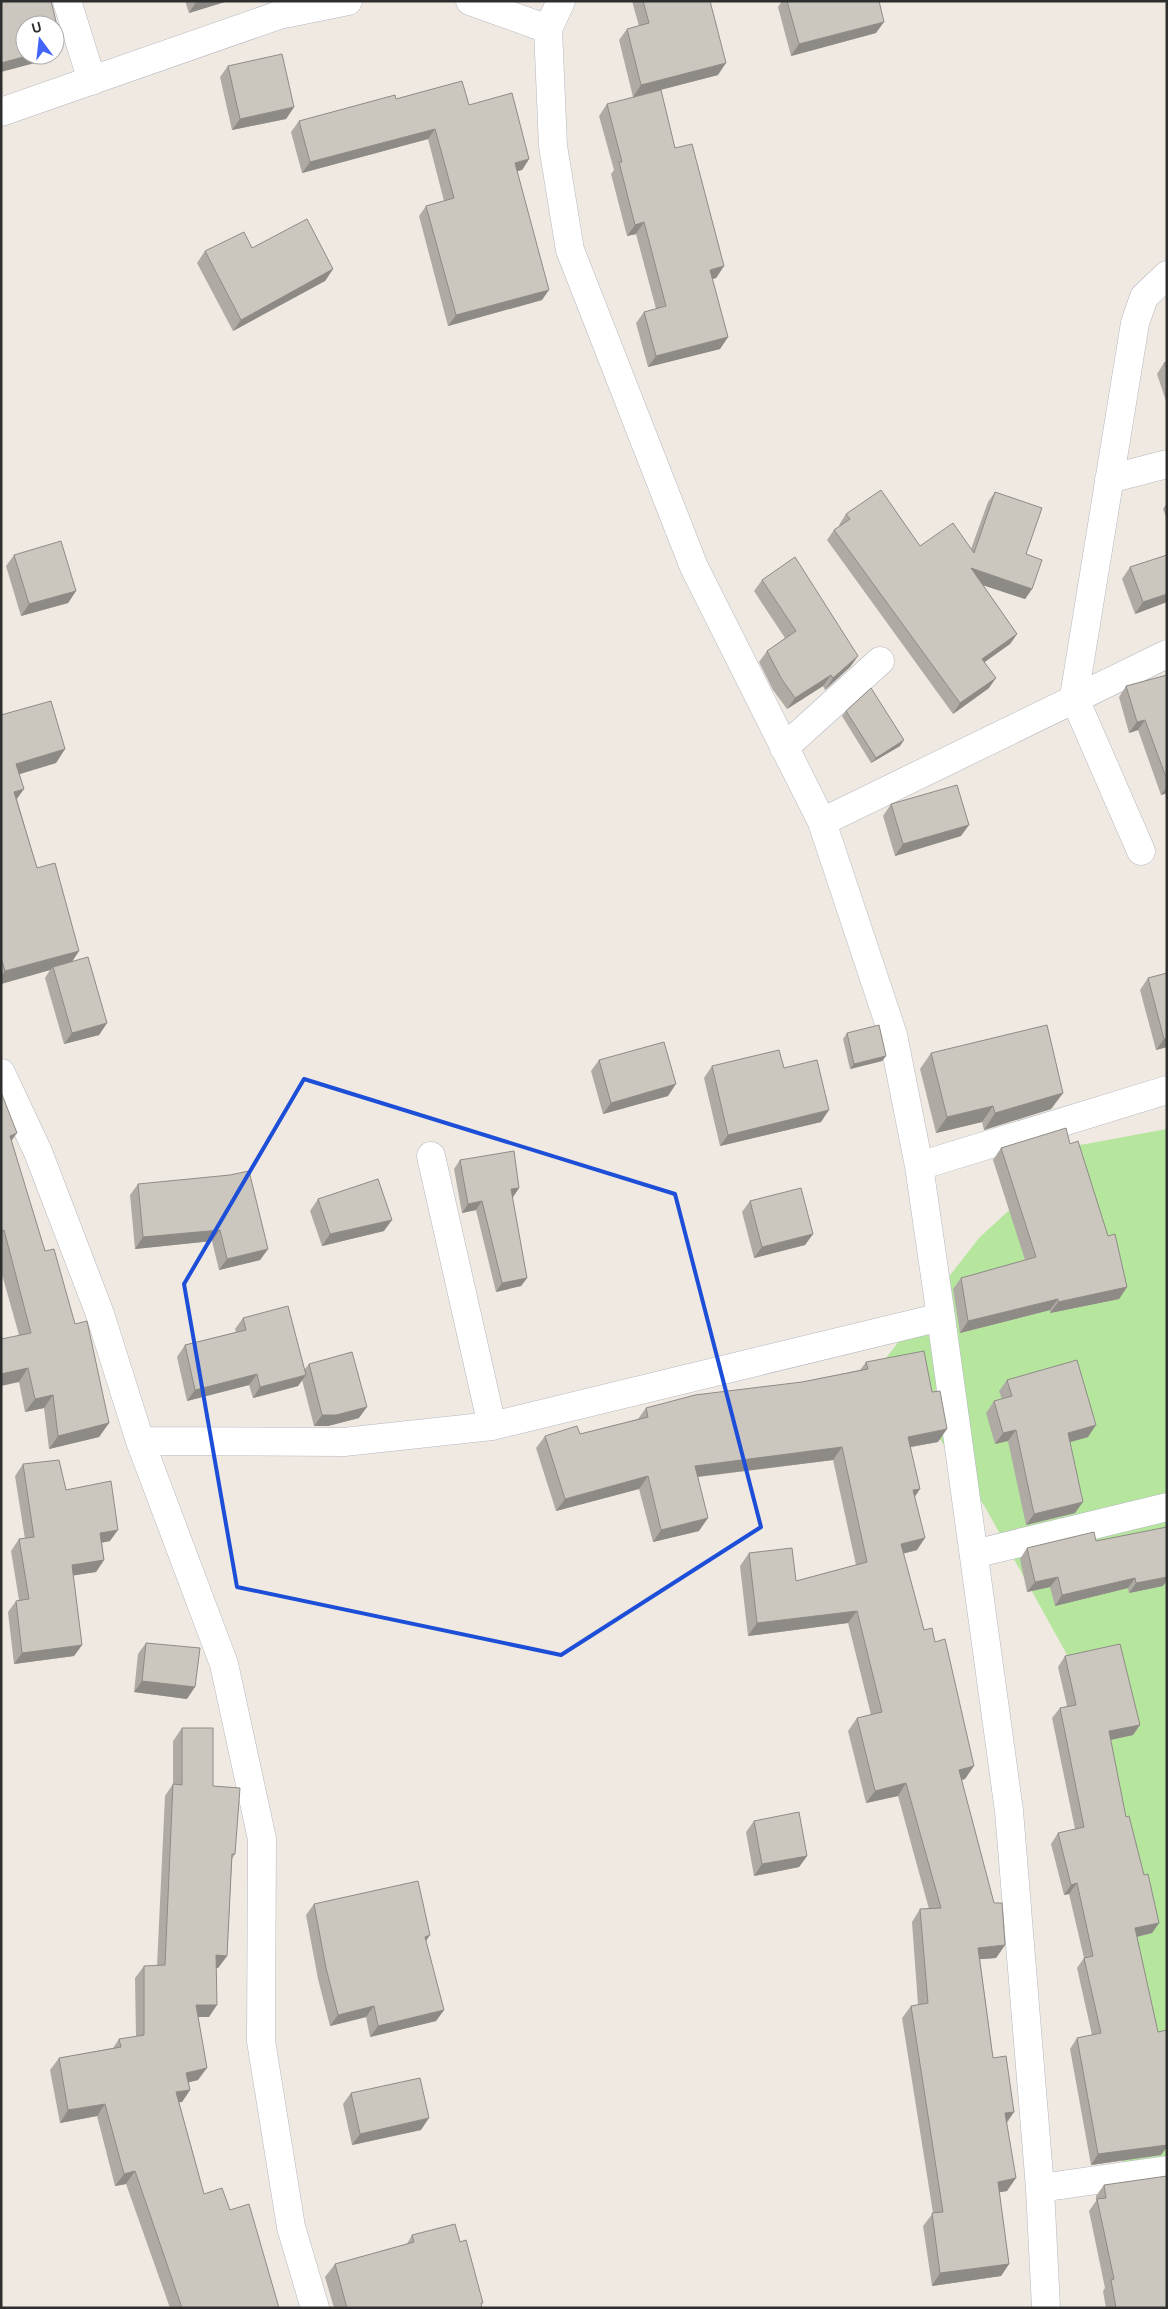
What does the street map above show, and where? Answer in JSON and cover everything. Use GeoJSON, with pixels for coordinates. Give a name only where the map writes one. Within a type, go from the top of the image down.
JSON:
{"type":"FeatureCollection","features":[{"type":"Feature","properties":{"kind":"street"},"geometry":{"type":"LineString","coordinates":[[66,1],[92,81]]}},
{"type":"Feature","properties":{"kind":"street"},"geometry":{"type":"LineString","coordinates":[[1,112],[92,81],[276,8],[348,1]]}},
{"type":"Feature","properties":{"kind":"street"},"geometry":{"type":"LineString","coordinates":[[470,1],[548,29]]}},
{"type":"Feature","properties":{"kind":"street"},"geometry":{"type":"LineString","coordinates":[[561,1],[548,29],[553,146],[570,250],[694,567],[822,822],[893,1035],[919,1166],[1009,1811],[1040,2188],[1046,2308]]}},
{"type":"Feature","properties":{"kind":"street"},"geometry":{"type":"LineString","coordinates":[[1141,851],[1074,698],[1135,323],[1144,297],[1167,275]]}},
{"type":"Feature","properties":{"kind":"street"},"geometry":{"type":"LineString","coordinates":[[1109,480],[1167,464]]}},
{"type":"Feature","properties":{"kind":"street"},"geometry":{"type":"LineString","coordinates":[[822,822],[1167,654]]}},
{"type":"Feature","properties":{"kind":"street"},"geometry":{"type":"LineString","coordinates":[[784,748],[880,660]]}},
{"type":"Feature","properties":{"kind":"street"},"geometry":{"type":"LineString","coordinates":[[1,1073],[38,1152],[100,1314],[140,1441],[224,1664],[262,1839],[261,2041],[290,2227],[316,2308]]}},
{"type":"Feature","properties":{"kind":"street"},"geometry":{"type":"LineString","coordinates":[[919,1166],[1167,1090]]}},
{"type":"Feature","properties":{"kind":"street"},"geometry":{"type":"LineString","coordinates":[[431,1156],[492,1426]]}},
{"type":"Feature","properties":{"kind":"street"},"geometry":{"type":"LineString","coordinates":[[140,1441],[344,1442],[492,1426],[941,1317]]}},
{"type":"Feature","properties":{"kind":"street"},"geometry":{"type":"LineString","coordinates":[[974,1554],[1167,1507]]}},
{"type":"Feature","properties":{"kind":"street"},"geometry":{"type":"LineString","coordinates":[[1040,2188],[1167,2170]]}},
{"type":"Feature","properties":{"kind":"highlighted area"},"geometry":{"type":"Polygon","coordinates":[[[304,1079],[675,1194],[761,1527],[561,1655],[237,1587],[184,1284],[304,1079]]]}},
{"type":"Feature","properties":{"kind":"green space"},"geometry":{"type":"Polygon","coordinates":[[[1167,1129],[1167,2308],[1122,2210],[1125,1917],[1070,1660],[985,1507],[886,1358],[979,1238],[1080,1145],[1167,1129]]]}},
{"type":"Feature","properties":{"kind":"building"},"geometry":{"type":"Polygon","coordinates":[[[1,1],[51,1],[54,15],[15,15],[15,59],[1,63],[1,1]]]}},
{"type":"Feature","properties":{"kind":"building"},"geometry":{"type":"Polygon","coordinates":[[[643,1],[710,1],[726,63],[641,85],[627,29],[649,23],[643,1]]]}},
{"type":"Feature","properties":{"kind":"building"},"geometry":{"type":"Polygon","coordinates":[[[787,1],[879,1],[884,22],[799,44],[787,1]]]}},
{"type":"Feature","properties":{"kind":"building"},"geometry":{"type":"Polygon","coordinates":[[[282,54],[294,107],[240,119],[228,66],[282,54]]]}},
{"type":"Feature","properties":{"kind":"building"},"geometry":{"type":"Polygon","coordinates":[[[462,81],[469,105],[512,93],[529,159],[515,163],[549,290],[456,315],[426,206],[454,198],[435,129],[310,162],[299,121],[395,95],[396,99],[462,81]]]}},
{"type":"Feature","properties":{"kind":"building"},"geometry":{"type":"Polygon","coordinates":[[[661,90],[675,148],[692,144],[724,266],[710,270],[728,337],[656,356],[644,312],[666,306],[644,222],[635,225],[619,162],[622,162],[607,104],[661,90]]]}},
{"type":"Feature","properties":{"kind":"building"},"geometry":{"type":"Polygon","coordinates":[[[307,219],[333,269],[241,320],[205,251],[244,232],[252,248],[307,219]]]}},
{"type":"Feature","properties":{"kind":"building"},"geometry":{"type":"Polygon","coordinates":[[[881,490],[920,546],[953,523],[974,553],[995,492],[1042,508],[1026,554],[1042,560],[1032,589],[971,568],[1017,634],[982,659],[996,678],[960,703],[834,530],[850,519],[846,514],[881,490]]]}},
{"type":"Feature","properties":{"kind":"building"},"geometry":{"type":"Polygon","coordinates":[[[61,541],[76,591],[29,604],[14,555],[61,541]]]}},
{"type":"Feature","properties":{"kind":"building"},"geometry":{"type":"Polygon","coordinates":[[[1167,555],[1167,594],[1143,602],[1130,567],[1167,555]]]}},
{"type":"Feature","properties":{"kind":"building"},"geometry":{"type":"Polygon","coordinates":[[[795,557],[858,656],[833,678],[831,675],[795,698],[781,678],[767,651],[796,631],[762,580],[795,557]]]}},
{"type":"Feature","properties":{"kind":"building"},"geometry":{"type":"Polygon","coordinates":[[[1167,675],[1167,780],[1145,720],[1137,722],[1126,686],[1167,675]]]}},
{"type":"Feature","properties":{"kind":"building"},"geometry":{"type":"Polygon","coordinates":[[[871,688],[904,740],[876,758],[846,711],[871,688]]]}},
{"type":"Feature","properties":{"kind":"building"},"geometry":{"type":"Polygon","coordinates":[[[51,701],[65,749],[16,764],[24,789],[14,792],[37,868],[55,863],[79,951],[5,971],[1,958],[1,715],[51,701]]]}},
{"type":"Feature","properties":{"kind":"building"},"geometry":{"type":"Polygon","coordinates":[[[957,785],[969,825],[903,844],[891,804],[957,785]]]}},
{"type":"Feature","properties":{"kind":"building"},"geometry":{"type":"Polygon","coordinates":[[[88,957],[107,1023],[72,1033],[53,967],[88,957]]]}},
{"type":"Feature","properties":{"kind":"building"},"geometry":{"type":"Polygon","coordinates":[[[1167,973],[1167,1038],[1164,1039],[1148,978],[1167,973]]]}},
{"type":"Feature","properties":{"kind":"building"},"geometry":{"type":"Polygon","coordinates":[[[879,1025],[886,1056],[854,1064],[847,1033],[879,1025]]]}},
{"type":"Feature","properties":{"kind":"building"},"geometry":{"type":"Polygon","coordinates":[[[1047,1025],[1063,1093],[995,1113],[993,1106],[947,1117],[931,1053],[1047,1025]]]}},
{"type":"Feature","properties":{"kind":"building"},"geometry":{"type":"Polygon","coordinates":[[[664,1042],[676,1084],[611,1103],[599,1060],[664,1042]]]}},
{"type":"Feature","properties":{"kind":"building"},"geometry":{"type":"Polygon","coordinates":[[[779,1050],[784,1068],[817,1060],[829,1110],[728,1135],[712,1066],[779,1050]]]}},
{"type":"Feature","properties":{"kind":"building"},"geometry":{"type":"Polygon","coordinates":[[[1,1092],[17,1133],[10,1136],[45,1251],[54,1249],[75,1324],[87,1321],[109,1423],[58,1436],[53,1395],[35,1399],[28,1368],[1,1374],[1,1339],[31,1333],[4,1230],[1,1231],[1,1092]]]}},
{"type":"Feature","properties":{"kind":"building"},"geometry":{"type":"Polygon","coordinates":[[[1066,1128],[1070,1144],[1078,1141],[1108,1236],[1115,1234],[1127,1287],[1058,1302],[1058,1299],[968,1321],[961,1278],[1036,1257],[1001,1148],[1066,1128]]]}},
{"type":"Feature","properties":{"kind":"building"},"geometry":{"type":"Polygon","coordinates":[[[514,1151],[519,1188],[511,1189],[527,1278],[502,1283],[482,1201],[468,1204],[460,1160],[514,1151]]]}},
{"type":"Feature","properties":{"kind":"building"},"geometry":{"type":"Polygon","coordinates":[[[249,1171],[268,1249],[227,1259],[220,1230],[143,1237],[138,1184],[230,1175],[249,1171]]]}},
{"type":"Feature","properties":{"kind":"building"},"geometry":{"type":"Polygon","coordinates":[[[378,1179],[392,1220],[330,1234],[318,1199],[378,1179]]]}},
{"type":"Feature","properties":{"kind":"building"},"geometry":{"type":"Polygon","coordinates":[[[801,1188],[813,1234],[762,1247],[750,1201],[801,1188]]]}},
{"type":"Feature","properties":{"kind":"building"},"geometry":{"type":"Polygon","coordinates":[[[288,1306],[306,1375],[260,1387],[257,1374],[195,1390],[185,1345],[246,1330],[243,1318],[288,1306]]]}},
{"type":"Feature","properties":{"kind":"building"},"geometry":{"type":"Polygon","coordinates":[[[924,1351],[932,1392],[940,1391],[947,1429],[908,1437],[920,1489],[913,1490],[925,1538],[901,1544],[924,1630],[932,1628],[935,1642],[945,1639],[974,1766],[959,1770],[994,1903],[1002,1903],[1005,1945],[978,1948],[993,2058],[1006,2056],[1014,2112],[1005,2113],[1016,2178],[998,2182],[1009,2264],[940,2273],[932,2213],[943,2212],[911,2006],[928,2003],[920,1909],[941,1908],[906,1783],[875,1791],[857,1718],[882,1712],[857,1611],[757,1623],[749,1553],[792,1548],[796,1581],[867,1562],[842,1447],[695,1466],[708,1518],[661,1530],[648,1476],[565,1499],[545,1436],[577,1426],[580,1434],[648,1417],[646,1408],[695,1395],[802,1382],[868,1369],[866,1362],[924,1351]]]}},
{"type":"Feature","properties":{"kind":"building"},"geometry":{"type":"Polygon","coordinates":[[[352,1352],[367,1407],[336,1415],[322,1415],[309,1364],[352,1352]]]}},
{"type":"Feature","properties":{"kind":"building"},"geometry":{"type":"Polygon","coordinates":[[[1077,1360],[1096,1425],[1068,1433],[1083,1502],[1034,1514],[1016,1430],[1003,1433],[994,1401],[1012,1396],[1007,1380],[1077,1360]]]}},
{"type":"Feature","properties":{"kind":"building"},"geometry":{"type":"Polygon","coordinates":[[[59,1460],[66,1490],[111,1481],[118,1530],[100,1533],[104,1560],[72,1565],[82,1645],[22,1653],[16,1601],[29,1599],[19,1539],[34,1537],[23,1464],[59,1460]]]}},
{"type":"Feature","properties":{"kind":"building"},"geometry":{"type":"Polygon","coordinates":[[[1167,1527],[1167,1577],[1136,1583],[1135,1578],[1062,1595],[1058,1577],[1035,1582],[1027,1548],[1094,1532],[1096,1541],[1167,1527]]]}},
{"type":"Feature","properties":{"kind":"building"},"geometry":{"type":"Polygon","coordinates":[[[146,1643],[200,1648],[195,1687],[142,1681],[146,1643]]]}},
{"type":"Feature","properties":{"kind":"building"},"geometry":{"type":"Polygon","coordinates":[[[1120,1644],[1140,1725],[1109,1731],[1126,1817],[1129,1816],[1144,1875],[1148,1874],[1159,1923],[1135,1928],[1158,2032],[1167,2030],[1167,2145],[1098,2154],[1077,2038],[1101,2033],[1084,1958],[1093,1956],[1077,1883],[1071,1885],[1058,1833],[1084,1827],[1060,1708],[1076,1705],[1065,1656],[1120,1644]]]}},
{"type":"Feature","properties":{"kind":"building"},"geometry":{"type":"Polygon","coordinates":[[[182,1728],[213,1728],[213,1786],[240,1788],[235,1854],[232,1854],[227,1956],[216,1955],[217,2005],[196,2005],[207,2068],[186,2073],[190,2090],[176,2092],[204,2194],[222,2188],[230,2210],[249,2204],[279,2308],[182,2308],[135,2171],[124,2174],[105,2104],[68,2110],[59,2058],[121,2047],[119,2039],[144,2035],[144,1966],[165,1965],[173,1784],[182,1785],[182,1728]]]}},
{"type":"Feature","properties":{"kind":"building"},"geometry":{"type":"Polygon","coordinates":[[[799,1812],[807,1856],[762,1864],[754,1821],[799,1812]]]}},
{"type":"Feature","properties":{"kind":"building"},"geometry":{"type":"Polygon","coordinates":[[[418,1881],[430,1935],[425,1937],[444,2010],[378,2026],[374,2006],[338,2015],[326,1968],[314,1904],[418,1881]]]}},
{"type":"Feature","properties":{"kind":"building"},"geometry":{"type":"Polygon","coordinates":[[[420,2078],[429,2118],[360,2134],[351,2093],[420,2078]]]}},
{"type":"Feature","properties":{"kind":"building"},"geometry":{"type":"Polygon","coordinates":[[[1167,2176],[1167,2308],[1116,2308],[1111,2280],[1114,2279],[1097,2199],[1106,2198],[1104,2185],[1167,2176]]]}},
{"type":"Feature","properties":{"kind":"building"},"geometry":{"type":"Polygon","coordinates":[[[455,2224],[460,2242],[466,2240],[483,2303],[481,2303],[482,2308],[347,2308],[335,2264],[414,2242],[412,2235],[455,2224]]]}}]}
